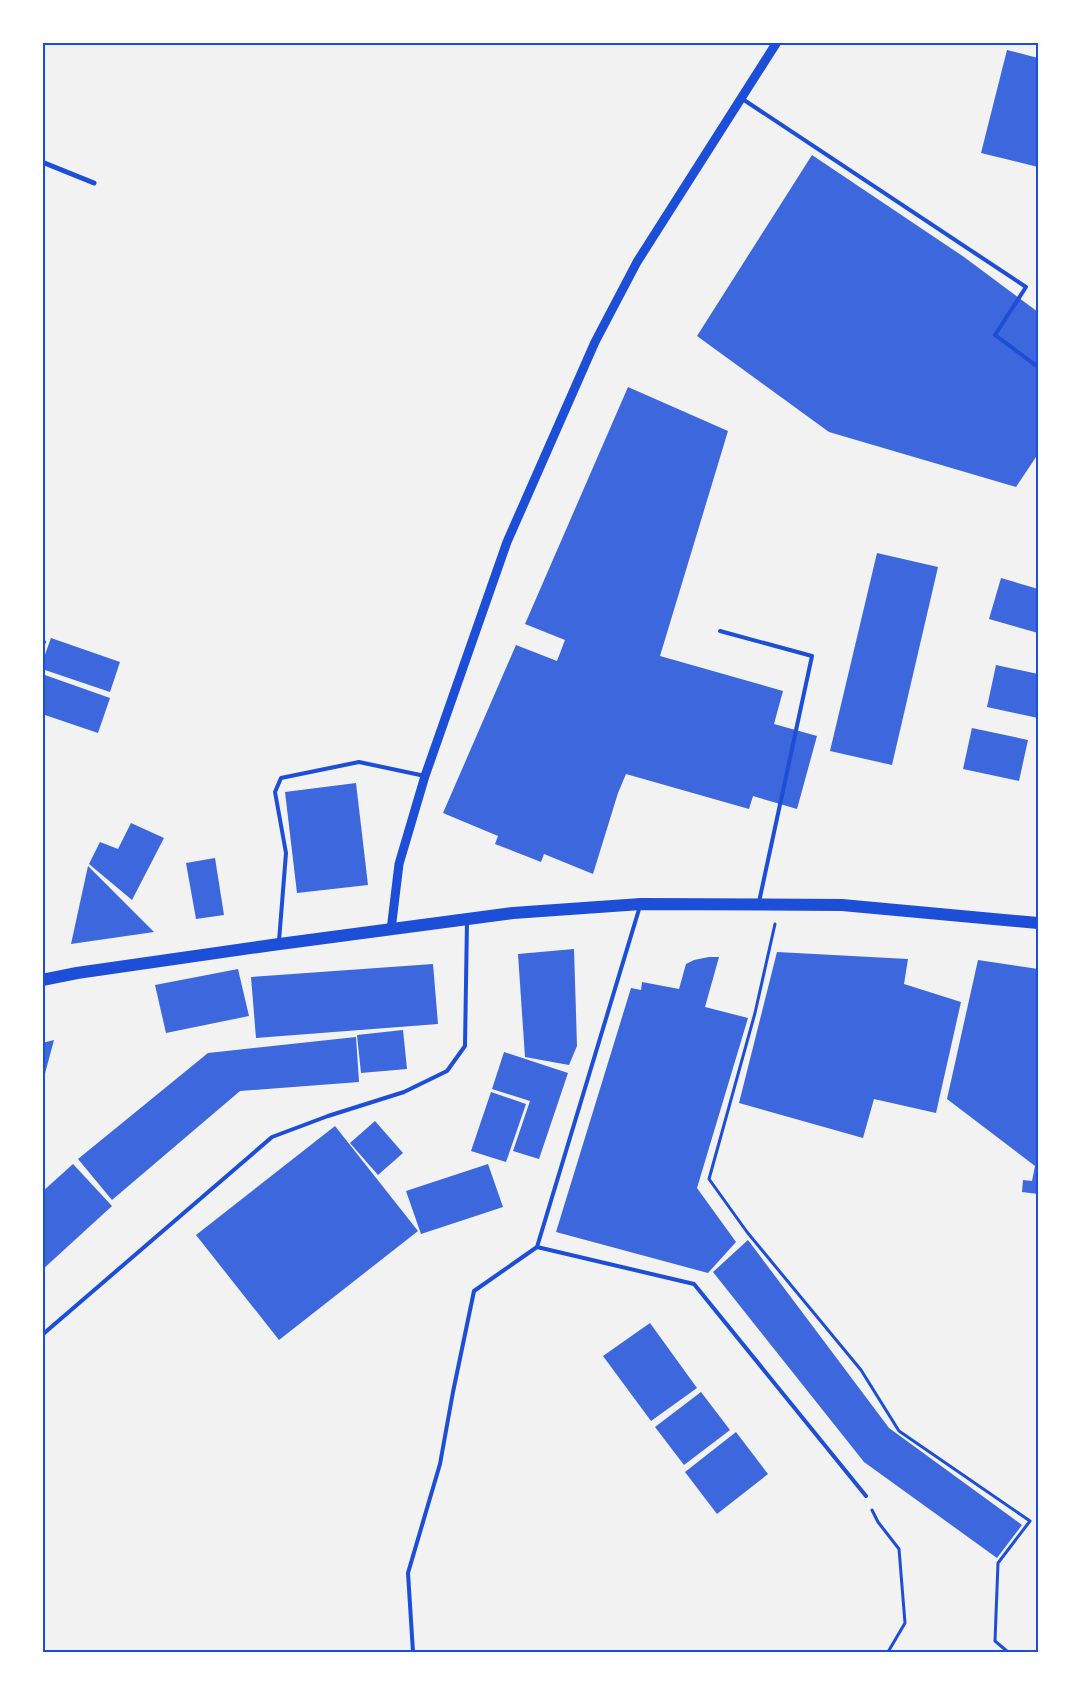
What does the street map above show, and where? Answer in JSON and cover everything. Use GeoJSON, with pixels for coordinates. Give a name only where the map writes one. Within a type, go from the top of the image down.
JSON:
{"type":"FeatureCollection","features":[{"type":"Feature","properties":{"kind":"main road"},"geometry":{"type":"LineString","coordinates":[[42,980],[77,973],[279,944],[514,913],[641,904],[842,905],[1038,924]]}},
{"type":"Feature","properties":{"kind":"street"},"geometry":{"type":"LineString","coordinates":[[391,930],[399,864],[425,776],[508,542],[595,342],[637,262],[777,42]]}},
{"type":"Feature","properties":{"kind":"street"},"geometry":{"type":"LineString","coordinates":[[42,162],[94,184]]}},
{"type":"Feature","properties":{"kind":"lane"},"geometry":{"type":"LineString","coordinates":[[742,98],[1026,287],[995,335],[1038,367]]}},
{"type":"Feature","properties":{"kind":"lane"},"geometry":{"type":"LineString","coordinates":[[720,631],[812,656],[758,904]]}},
{"type":"Feature","properties":{"kind":"lane"},"geometry":{"type":"LineString","coordinates":[[279,944],[286,853],[275,792],[281,778],[359,762],[425,776]]}},
{"type":"Feature","properties":{"kind":"lane"},"geometry":{"type":"LineString","coordinates":[[413,1652],[408,1573],[440,1464],[474,1291],[537,1247],[641,904]]}},
{"type":"Feature","properties":{"kind":"lane"},"geometry":{"type":"LineString","coordinates":[[42,1335],[272,1137],[328,1116],[404,1092],[447,1071],[465,1046],[467,919]]}},
{"type":"Feature","properties":{"kind":"lane"},"geometry":{"type":"LineString","coordinates":[[537,1247],[694,1284],[866,1496]]}},
{"type":"Feature","properties":{"kind":"path"},"geometry":{"type":"LineString","coordinates":[[779,905],[755,1013],[709,1179],[747,1232],[861,1370],[900,1431],[1030,1521],[998,1563],[995,1641],[1008,1652]]}},
{"type":"Feature","properties":{"kind":"path"},"geometry":{"type":"LineString","coordinates":[[866,1496],[878,1522],[899,1549],[905,1623],[888,1652]]}},
{"type":"Feature","properties":{"kind":"building"},"geometry":{"type":"Polygon","coordinates":[[[1007,50],[1038,58],[1038,167],[981,153],[1007,50]]]}},
{"type":"Feature","properties":{"kind":"building"},"geometry":{"type":"Polygon","coordinates":[[[812,155],[964,257],[1038,312],[1038,454],[1016,487],[829,432],[697,336],[812,155]]]}},
{"type":"Feature","properties":{"kind":"building"},"geometry":{"type":"Polygon","coordinates":[[[628,387],[728,431],[660,656],[783,691],[774,724],[817,736],[797,809],[753,796],[749,809],[626,774],[618,793],[593,874],[544,854],[541,862],[495,844],[498,836],[443,813],[516,645],[557,661],[565,640],[525,624],[628,387]]]}},
{"type":"Feature","properties":{"kind":"building"},"geometry":{"type":"Polygon","coordinates":[[[877,553],[938,567],[892,765],[830,751],[877,553]]]}},
{"type":"Feature","properties":{"kind":"building"},"geometry":{"type":"Polygon","coordinates":[[[1001,578],[1038,589],[1038,633],[989,619],[1001,578]]]}},
{"type":"Feature","properties":{"kind":"building"},"geometry":{"type":"Polygon","coordinates":[[[51,638],[120,662],[110,692],[42,669],[42,663],[51,638]]]}},
{"type":"Feature","properties":{"kind":"building"},"geometry":{"type":"Polygon","coordinates":[[[996,665],[1038,674],[1038,718],[987,707],[996,665]]]}},
{"type":"Feature","properties":{"kind":"building"},"geometry":{"type":"Polygon","coordinates":[[[42,674],[110,698],[98,733],[42,714],[42,674]]]}},
{"type":"Feature","properties":{"kind":"building"},"geometry":{"type":"Polygon","coordinates":[[[972,728],[1028,740],[1019,781],[963,769],[972,728]]]}},
{"type":"Feature","properties":{"kind":"building"},"geometry":{"type":"Polygon","coordinates":[[[356,783],[368,885],[297,893],[285,792],[356,783]]]}},
{"type":"Feature","properties":{"kind":"building"},"geometry":{"type":"Polygon","coordinates":[[[131,823],[164,838],[132,900],[89,864],[100,842],[118,849],[131,823]]]}},
{"type":"Feature","properties":{"kind":"building"},"geometry":{"type":"Polygon","coordinates":[[[215,858],[224,915],[196,919],[186,863],[215,858]]]}},
{"type":"Feature","properties":{"kind":"building"},"geometry":{"type":"Polygon","coordinates":[[[88,866],[154,932],[71,944],[88,866]]]}},
{"type":"Feature","properties":{"kind":"building"},"geometry":{"type":"Polygon","coordinates":[[[574,949],[577,1046],[569,1065],[525,1057],[518,954],[574,949]]]}},
{"type":"Feature","properties":{"kind":"building"},"geometry":{"type":"Polygon","coordinates":[[[777,952],[908,959],[904,984],[961,1002],[936,1113],[874,1099],[863,1138],[739,1103],[777,952]]]}},
{"type":"Feature","properties":{"kind":"building"},"geometry":{"type":"Polygon","coordinates":[[[709,957],[719,957],[705,1007],[748,1018],[697,1188],[736,1242],[708,1273],[556,1232],[631,988],[641,990],[642,982],[679,989],[686,964],[709,957]]]}},
{"type":"Feature","properties":{"kind":"building"},"geometry":{"type":"Polygon","coordinates":[[[978,960],[1038,969],[1038,1194],[1022,1192],[1023,1180],[1032,1181],[1035,1166],[947,1099],[978,960]]]}},
{"type":"Feature","properties":{"kind":"building"},"geometry":{"type":"Polygon","coordinates":[[[433,964],[438,1024],[256,1038],[251,977],[433,964]]]}},
{"type":"Feature","properties":{"kind":"building"},"geometry":{"type":"Polygon","coordinates":[[[238,969],[249,1016],[166,1033],[155,985],[238,969]]]}},
{"type":"Feature","properties":{"kind":"building"},"geometry":{"type":"Polygon","coordinates":[[[403,1030],[407,1069],[361,1073],[357,1035],[403,1030]]]}},
{"type":"Feature","properties":{"kind":"building"},"geometry":{"type":"Polygon","coordinates":[[[356,1037],[359,1082],[240,1091],[112,1200],[78,1159],[208,1053],[356,1037]]]}},
{"type":"Feature","properties":{"kind":"building"},"geometry":{"type":"Polygon","coordinates":[[[54,1040],[43,1081],[42,1081],[42,1043],[54,1040]]]}},
{"type":"Feature","properties":{"kind":"building"},"geometry":{"type":"Polygon","coordinates":[[[504,1052],[568,1073],[539,1159],[513,1151],[530,1101],[492,1089],[504,1052]]]}},
{"type":"Feature","properties":{"kind":"building"},"geometry":{"type":"Polygon","coordinates":[[[491,1092],[526,1104],[506,1162],[471,1151],[491,1092]]]}},
{"type":"Feature","properties":{"kind":"building"},"geometry":{"type":"Polygon","coordinates":[[[375,1121],[403,1153],[378,1175],[350,1143],[375,1121]]]}},
{"type":"Feature","properties":{"kind":"building"},"geometry":{"type":"Polygon","coordinates":[[[335,1126],[418,1231],[279,1340],[196,1235],[335,1126]]]}},
{"type":"Feature","properties":{"kind":"building"},"geometry":{"type":"Polygon","coordinates":[[[73,1164],[112,1206],[42,1270],[42,1192],[73,1164]]]}},
{"type":"Feature","properties":{"kind":"building"},"geometry":{"type":"Polygon","coordinates":[[[488,1164],[503,1207],[421,1234],[406,1191],[488,1164]]]}},
{"type":"Feature","properties":{"kind":"building"},"geometry":{"type":"Polygon","coordinates":[[[748,1240],[889,1428],[1022,1525],[997,1558],[864,1462],[713,1272],[748,1240]]]}},
{"type":"Feature","properties":{"kind":"building"},"geometry":{"type":"Polygon","coordinates":[[[650,1323],[697,1388],[651,1421],[603,1356],[650,1323]]]}},
{"type":"Feature","properties":{"kind":"building"},"geometry":{"type":"Polygon","coordinates":[[[701,1392],[730,1430],[684,1465],[655,1427],[701,1392]]]}},
{"type":"Feature","properties":{"kind":"building"},"geometry":{"type":"Polygon","coordinates":[[[736,1432],[768,1474],[717,1514],[685,1472],[736,1432]]]}}]}
